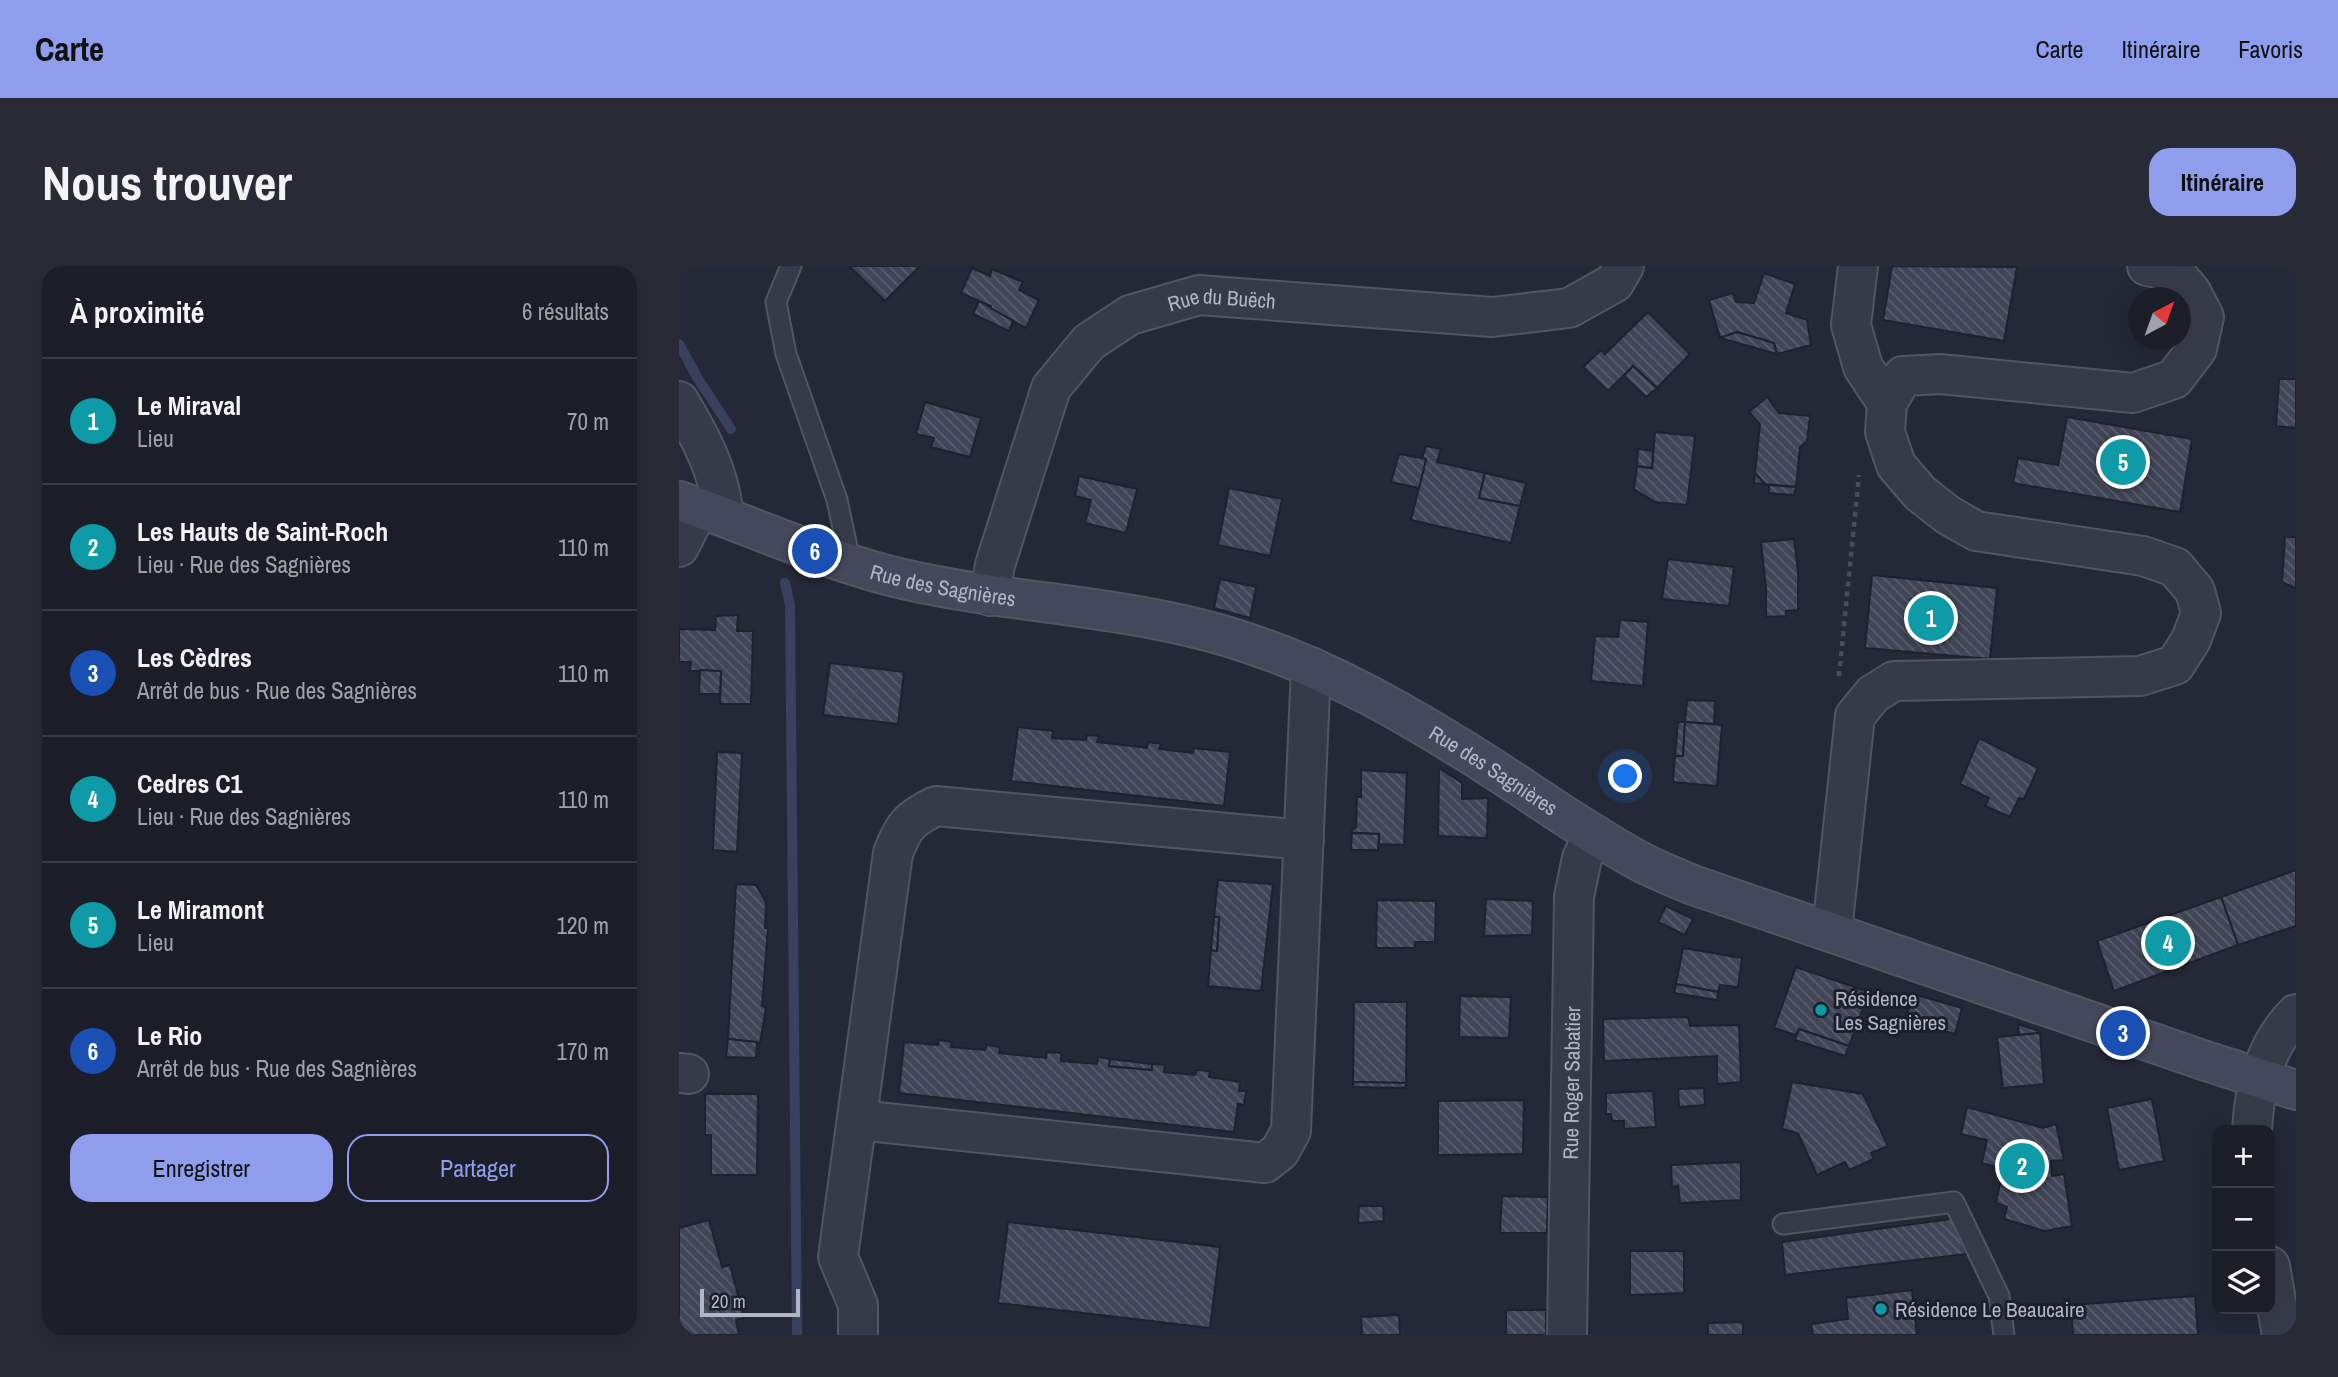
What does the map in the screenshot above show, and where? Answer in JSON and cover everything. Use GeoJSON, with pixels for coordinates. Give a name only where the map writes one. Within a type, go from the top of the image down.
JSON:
{"type":"FeatureCollection","features":[{"type":"Feature","properties":{"kind":"main road","name":"Rue des Sagnières"},"geometry":{"type":"LineString","coordinates":[[701,509],[848,563],[902,579],[990,596],[1116,611],[1188,626],[1259,646],[1362,691],[1445,739],[1594,834],[1644,863],[1693,885],[2278,1084]]}},
{"type":"Feature","properties":{"kind":"street","name":"Rue du Buëch"},"geometry":{"type":"LineString","coordinates":[[990,596],[995,565],[1051,387],[1089,342],[1130,315],[1199,295],[1492,317],[1569,308],[1614,283],[1624,266]]}},
{"type":"Feature","properties":{"kind":"street"},"geometry":{"type":"LineString","coordinates":[[1858,266],[1850,325],[1863,368],[1888,403]]}},
{"type":"Feature","properties":{"kind":"street"},"geometry":{"type":"LineString","coordinates":[[1832,931],[1855,716],[1873,694],[1894,681],[2140,676],[2175,665],[2191,640],[2201,614],[2195,591],[2175,566],[2143,556],[1976,531],[1948,515],[1920,493],[1896,465],[1885,432],[1888,403],[1903,376],[1940,374],[2133,393],[2174,379],[2197,349],[2204,317],[2191,292],[2173,271],[2147,266]]}},
{"type":"Feature","properties":{"kind":"street"},"geometry":{"type":"LineString","coordinates":[[679,401],[713,464],[721,489],[701,509],[679,547]]}},
{"type":"Feature","properties":{"kind":"street"},"geometry":{"type":"LineString","coordinates":[[858,1120],[1265,1163],[1280,1151],[1291,1131],[1311,667]]}},
{"type":"Feature","properties":{"kind":"street"},"geometry":{"type":"LineString","coordinates":[[858,1335],[858,1306],[838,1257],[893,853],[902,829],[919,814],[936,806],[1304,841]]}},
{"type":"Feature","properties":{"kind":"street","name":"Rue Roger Sabatier"},"geometry":{"type":"LineString","coordinates":[[1567,1335],[1574,897],[1582,858],[1594,834]]}},
{"type":"Feature","properties":{"kind":"street"},"geometry":{"type":"LineString","coordinates":[[2252,1125],[2253,1112],[2278,1084],[2270,1049],[2281,1029],[2296,1014]]}},
{"type":"Feature","properties":{"kind":"street"},"geometry":{"type":"LineString","coordinates":[[2275,1295],[2282,1335]]}},
{"type":"Feature","properties":{"kind":"lane"},"geometry":{"type":"LineString","coordinates":[[791,266],[776,302],[786,354],[837,500],[848,563]]}},
{"type":"Feature","properties":{"kind":"lane"},"geometry":{"type":"LineString","coordinates":[[1783,1224],[1954,1202],[1999,1296],[2004,1335]]}},
{"type":"Feature","properties":{"kind":"path"},"geometry":{"type":"LineString","coordinates":[[1844,636],[1860,470]]}},
{"type":"Feature","properties":{"kind":"building"},"geometry":{"type":"Polygon","coordinates":[[[849,266],[920,266],[885,301],[849,266]]]}},
{"type":"Feature","properties":{"kind":"building"},"geometry":{"type":"Polygon","coordinates":[[[1892,266],[2017,267],[2004,341],[1883,320],[1892,266]]]}},
{"type":"Feature","properties":{"kind":"building"},"geometry":{"type":"Polygon","coordinates":[[[972,268],[990,276],[992,269],[1023,282],[1019,290],[1039,300],[1026,328],[990,309],[991,306],[961,293],[972,268]]]}},
{"type":"Feature","properties":{"kind":"building"},"geometry":{"type":"Polygon","coordinates":[[[1764,273],[1795,284],[1786,313],[1807,320],[1811,345],[1777,354],[1774,343],[1737,332],[1720,338],[1709,300],[1733,293],[1736,302],[1754,303],[1764,273]]]}},
{"type":"Feature","properties":{"kind":"building"},"geometry":{"type":"Polygon","coordinates":[[[979,301],[1013,321],[1009,331],[973,314],[979,301]]]}},
{"type":"Feature","properties":{"kind":"building"},"geometry":{"type":"Polygon","coordinates":[[[1648,312],[1690,354],[1657,388],[1633,366],[1608,391],[1583,367],[1601,350],[1605,354],[1648,312]]]}},
{"type":"Feature","properties":{"kind":"building"},"geometry":{"type":"Polygon","coordinates":[[[1737,332],[1774,343],[1777,354],[1720,338],[1737,332]]]}},
{"type":"Feature","properties":{"kind":"building"},"geometry":{"type":"Polygon","coordinates":[[[1633,366],[1657,388],[1646,397],[1624,376],[1633,366]]]}},
{"type":"Feature","properties":{"kind":"building"},"geometry":{"type":"Polygon","coordinates":[[[2279,379],[2296,379],[2296,428],[2276,426],[2279,379]]]}},
{"type":"Feature","properties":{"kind":"building"},"geometry":{"type":"Polygon","coordinates":[[[1767,397],[1779,413],[1810,416],[1807,441],[1800,447],[1796,487],[1765,484],[1755,473],[1760,424],[1749,412],[1767,397]]]}},
{"type":"Feature","properties":{"kind":"building"},"geometry":{"type":"Polygon","coordinates":[[[925,402],[981,418],[970,457],[931,447],[934,438],[916,434],[925,402]]]}},
{"type":"Feature","properties":{"kind":"building"},"geometry":{"type":"Polygon","coordinates":[[[2067,417],[2192,439],[2180,512],[2013,483],[2018,458],[2058,465],[2067,417]]]}},
{"type":"Feature","properties":{"kind":"building"},"geometry":{"type":"Polygon","coordinates":[[[1655,432],[1695,436],[1687,505],[1655,502],[1634,489],[1637,466],[1652,468],[1655,432]]]}},
{"type":"Feature","properties":{"kind":"building"},"geometry":{"type":"Polygon","coordinates":[[[1426,446],[1441,449],[1437,462],[1485,473],[1479,498],[1520,506],[1511,543],[1411,520],[1426,459],[1422,459],[1426,446]]]}},
{"type":"Feature","properties":{"kind":"building"},"geometry":{"type":"Polygon","coordinates":[[[1638,449],[1653,451],[1652,468],[1637,466],[1638,449]]]}},
{"type":"Feature","properties":{"kind":"building"},"geometry":{"type":"Polygon","coordinates":[[[1399,454],[1426,459],[1419,488],[1391,482],[1399,454]]]}},
{"type":"Feature","properties":{"kind":"building"},"geometry":{"type":"Polygon","coordinates":[[[1485,473],[1526,483],[1520,506],[1479,498],[1485,473]]]}},
{"type":"Feature","properties":{"kind":"building"},"geometry":{"type":"Polygon","coordinates":[[[1755,473],[1765,484],[1754,483],[1755,473]]]}},
{"type":"Feature","properties":{"kind":"building"},"geometry":{"type":"Polygon","coordinates":[[[1079,476],[1137,489],[1126,533],[1085,523],[1091,500],[1075,496],[1079,476]]]}},
{"type":"Feature","properties":{"kind":"building"},"geometry":{"type":"Polygon","coordinates":[[[1769,485],[1796,487],[1794,495],[1769,493],[1769,485]]]}},
{"type":"Feature","properties":{"kind":"building"},"geometry":{"type":"Polygon","coordinates":[[[1229,488],[1282,499],[1270,556],[1218,545],[1229,488]]]}},
{"type":"Feature","properties":{"kind":"building"},"geometry":{"type":"Polygon","coordinates":[[[2285,537],[2296,537],[2296,588],[2282,582],[2285,537]]]}},
{"type":"Feature","properties":{"kind":"building"},"geometry":{"type":"Polygon","coordinates":[[[1794,539],[1798,571],[1798,610],[1786,611],[1786,616],[1766,617],[1761,542],[1794,539]]]}},
{"type":"Feature","properties":{"kind":"building"},"geometry":{"type":"Polygon","coordinates":[[[1668,559],[1734,567],[1729,606],[1662,599],[1668,559]]]}},
{"type":"Feature","properties":{"kind":"building"},"geometry":{"type":"Polygon","coordinates":[[[1872,575],[1997,588],[1990,659],[1865,648],[1872,575]]]}},
{"type":"Feature","properties":{"kind":"building"},"geometry":{"type":"Polygon","coordinates":[[[1220,579],[1256,587],[1250,618],[1214,608],[1220,579]]]}},
{"type":"Feature","properties":{"kind":"building"},"geometry":{"type":"Polygon","coordinates":[[[738,615],[737,631],[753,631],[751,704],[720,704],[721,671],[690,671],[691,662],[679,662],[679,629],[715,630],[716,616],[738,615]]]}},
{"type":"Feature","properties":{"kind":"building"},"geometry":{"type":"Polygon","coordinates":[[[1620,620],[1648,622],[1643,686],[1591,681],[1595,636],[1618,637],[1620,620]]]}},
{"type":"Feature","properties":{"kind":"building"},"geometry":{"type":"Polygon","coordinates":[[[830,663],[904,672],[898,724],[823,715],[830,663]]]}},
{"type":"Feature","properties":{"kind":"building"},"geometry":{"type":"Polygon","coordinates":[[[700,670],[721,671],[720,694],[699,694],[700,670]]]}},
{"type":"Feature","properties":{"kind":"building"},"geometry":{"type":"Polygon","coordinates":[[[1687,700],[1715,701],[1714,724],[1685,722],[1687,700]]]}},
{"type":"Feature","properties":{"kind":"building"},"geometry":{"type":"Polygon","coordinates":[[[1678,722],[1685,722],[1683,756],[1675,756],[1678,722]]]}},
{"type":"Feature","properties":{"kind":"building"},"geometry":{"type":"Polygon","coordinates":[[[1685,722],[1722,725],[1717,786],[1673,782],[1675,756],[1683,756],[1685,722]]]}},
{"type":"Feature","properties":{"kind":"building"},"geometry":{"type":"Polygon","coordinates":[[[1018,727],[1053,731],[1052,738],[1086,740],[1087,735],[1099,736],[1097,742],[1147,748],[1148,742],[1161,744],[1159,749],[1193,753],[1194,748],[1230,752],[1224,806],[1011,781],[1018,727]]]}},
{"type":"Feature","properties":{"kind":"building"},"geometry":{"type":"Polygon","coordinates":[[[1979,738],[2038,768],[2024,799],[2019,798],[2010,817],[1985,806],[1989,798],[1960,784],[1979,738]]]}},
{"type":"Feature","properties":{"kind":"building"},"geometry":{"type":"Polygon","coordinates":[[[717,752],[742,753],[737,852],[713,850],[717,752]]]}},
{"type":"Feature","properties":{"kind":"building"},"geometry":{"type":"Polygon","coordinates":[[[1439,768],[1462,783],[1462,799],[1488,798],[1487,838],[1438,836],[1439,768]]]}},
{"type":"Feature","properties":{"kind":"building"},"geometry":{"type":"Polygon","coordinates":[[[1361,770],[1407,773],[1404,845],[1379,844],[1379,834],[1352,833],[1352,829],[1356,828],[1357,797],[1361,797],[1361,770]]]}},
{"type":"Feature","properties":{"kind":"building"},"geometry":{"type":"Polygon","coordinates":[[[1352,833],[1379,834],[1378,850],[1351,850],[1352,833]]]}},
{"type":"Feature","properties":{"kind":"building"},"geometry":{"type":"Polygon","coordinates":[[[2296,870],[2296,926],[2238,945],[2221,897],[2296,870]]]}},
{"type":"Feature","properties":{"kind":"building"},"geometry":{"type":"Polygon","coordinates":[[[1218,880],[1273,884],[1261,991],[1208,986],[1211,950],[1217,951],[1219,917],[1214,917],[1218,880]]]}},
{"type":"Feature","properties":{"kind":"building"},"geometry":{"type":"Polygon","coordinates":[[[736,884],[756,885],[766,902],[765,928],[768,928],[762,1006],[766,1008],[760,1043],[728,1039],[736,884]]]}},
{"type":"Feature","properties":{"kind":"building"},"geometry":{"type":"Polygon","coordinates":[[[2221,897],[2238,945],[2114,991],[2097,941],[2221,897]]]}},
{"type":"Feature","properties":{"kind":"building"},"geometry":{"type":"Polygon","coordinates":[[[1486,899],[1533,901],[1532,935],[1484,936],[1486,899]]]}},
{"type":"Feature","properties":{"kind":"building"},"geometry":{"type":"Polygon","coordinates":[[[1377,900],[1436,901],[1435,942],[1415,942],[1415,948],[1376,948],[1377,900]]]}},
{"type":"Feature","properties":{"kind":"building"},"geometry":{"type":"Polygon","coordinates":[[[1666,906],[1693,919],[1685,935],[1658,922],[1666,906]]]}},
{"type":"Feature","properties":{"kind":"building"},"geometry":{"type":"Polygon","coordinates":[[[1214,917],[1219,917],[1217,951],[1211,950],[1214,917]]]}},
{"type":"Feature","properties":{"kind":"building"},"geometry":{"type":"Polygon","coordinates":[[[1683,948],[1742,958],[1738,987],[1720,985],[1718,992],[1676,984],[1683,948]]]}},
{"type":"Feature","properties":{"kind":"building","name":"Résidence Les Sagnières"},"geometry":{"type":"Polygon","coordinates":[[[1796,967],[1869,992],[1849,1046],[1799,1029],[1796,1035],[1774,1028],[1796,967]]]}},
{"type":"Feature","properties":{"kind":"building"},"geometry":{"type":"Polygon","coordinates":[[[1676,984],[1718,992],[1717,1000],[1674,993],[1676,984]]]}},
{"type":"Feature","properties":{"kind":"building"},"geometry":{"type":"Polygon","coordinates":[[[1913,994],[1962,1008],[1955,1034],[1905,1021],[1913,994]]]}},
{"type":"Feature","properties":{"kind":"building"},"geometry":{"type":"Polygon","coordinates":[[[1460,996],[1511,997],[1509,1038],[1459,1037],[1460,996]]]}},
{"type":"Feature","properties":{"kind":"building"},"geometry":{"type":"Polygon","coordinates":[[[1354,1002],[1407,1002],[1406,1083],[1353,1082],[1354,1002]]]}},
{"type":"Feature","properties":{"kind":"building"},"geometry":{"type":"Polygon","coordinates":[[[1688,1017],[1690,1026],[1739,1025],[1741,1082],[1717,1084],[1717,1056],[1604,1061],[1603,1019],[1688,1017]]]}},
{"type":"Feature","properties":{"kind":"building"},"geometry":{"type":"Polygon","coordinates":[[[2018,1024],[2039,1031],[2040,1033],[2019,1035],[2018,1024]]]}},
{"type":"Feature","properties":{"kind":"building"},"geometry":{"type":"Polygon","coordinates":[[[1799,1029],[1849,1046],[1845,1056],[1795,1040],[1799,1029]]]}},
{"type":"Feature","properties":{"kind":"building"},"geometry":{"type":"Polygon","coordinates":[[[2040,1033],[2044,1084],[2003,1088],[1997,1037],[2040,1033]]]}},
{"type":"Feature","properties":{"kind":"building"},"geometry":{"type":"Polygon","coordinates":[[[728,1039],[757,1042],[756,1058],[726,1057],[728,1039]]]}},
{"type":"Feature","properties":{"kind":"building"},"geometry":{"type":"Polygon","coordinates":[[[939,1040],[952,1042],[951,1047],[985,1050],[987,1045],[1000,1047],[999,1053],[1046,1058],[1047,1052],[1061,1053],[1061,1061],[1097,1064],[1098,1057],[1110,1059],[1109,1066],[1152,1070],[1152,1064],[1165,1065],[1164,1072],[1195,1075],[1197,1070],[1210,1071],[1209,1077],[1240,1082],[1239,1091],[1246,1091],[1244,1105],[1238,1104],[1234,1132],[899,1093],[904,1042],[938,1045],[939,1040]]]}},
{"type":"Feature","properties":{"kind":"building"},"geometry":{"type":"Polygon","coordinates":[[[1110,1059],[1152,1064],[1152,1070],[1109,1066],[1110,1059]]]}},
{"type":"Feature","properties":{"kind":"building"},"geometry":{"type":"Polygon","coordinates":[[[1353,1082],[1406,1083],[1405,1088],[1353,1087],[1353,1082]]]}},
{"type":"Feature","properties":{"kind":"building"},"geometry":{"type":"Polygon","coordinates":[[[1792,1082],[1863,1094],[1888,1146],[1871,1153],[1874,1159],[1849,1170],[1845,1162],[1817,1175],[1798,1133],[1782,1129],[1792,1082]]]}},
{"type":"Feature","properties":{"kind":"building"},"geometry":{"type":"Polygon","coordinates":[[[1704,1088],[1705,1105],[1679,1107],[1678,1089],[1704,1088]]]}},
{"type":"Feature","properties":{"kind":"building"},"geometry":{"type":"Polygon","coordinates":[[[1653,1091],[1656,1127],[1624,1129],[1624,1121],[1612,1121],[1611,1114],[1606,1114],[1606,1093],[1653,1091]]]}},
{"type":"Feature","properties":{"kind":"building"},"geometry":{"type":"Polygon","coordinates":[[[705,1094],[758,1094],[757,1175],[711,1175],[711,1135],[705,1135],[705,1094]]]}},
{"type":"Feature","properties":{"kind":"building"},"geometry":{"type":"Polygon","coordinates":[[[2152,1099],[2164,1161],[2119,1170],[2107,1108],[2152,1099]]]}},
{"type":"Feature","properties":{"kind":"building"},"geometry":{"type":"Polygon","coordinates":[[[1524,1100],[1523,1154],[1438,1155],[1438,1101],[1524,1100]]]}},
{"type":"Feature","properties":{"kind":"building"},"geometry":{"type":"Polygon","coordinates":[[[1967,1107],[2043,1128],[2056,1124],[2064,1160],[2051,1161],[2052,1176],[2064,1174],[2072,1226],[2045,1231],[2004,1219],[2007,1207],[1996,1203],[2003,1169],[1982,1163],[1987,1140],[1961,1134],[1967,1107]]]}},
{"type":"Feature","properties":{"kind":"building"},"geometry":{"type":"Polygon","coordinates":[[[1741,1162],[1741,1200],[1680,1203],[1678,1186],[1672,1187],[1671,1165],[1741,1162]]]}},
{"type":"Feature","properties":{"kind":"building"},"geometry":{"type":"Polygon","coordinates":[[[1502,1196],[1548,1197],[1547,1233],[1500,1233],[1502,1196]]]}},
{"type":"Feature","properties":{"kind":"building"},"geometry":{"type":"Polygon","coordinates":[[[1359,1206],[1383,1206],[1384,1221],[1358,1223],[1359,1206]]]}},
{"type":"Feature","properties":{"kind":"building"},"geometry":{"type":"Polygon","coordinates":[[[1951,1219],[1967,1254],[1785,1275],[1782,1242],[1951,1219]]]}},
{"type":"Feature","properties":{"kind":"building"},"geometry":{"type":"Polygon","coordinates":[[[709,1220],[722,1267],[730,1265],[744,1318],[736,1320],[739,1335],[679,1335],[679,1228],[709,1220]]]}},
{"type":"Feature","properties":{"kind":"building"},"geometry":{"type":"Polygon","coordinates":[[[1008,1222],[1220,1247],[1210,1328],[998,1303],[1008,1222]]]}},
{"type":"Feature","properties":{"kind":"building"},"geometry":{"type":"Polygon","coordinates":[[[1630,1251],[1684,1251],[1684,1293],[1630,1295],[1630,1251]]]}},
{"type":"Feature","properties":{"kind":"building","name":"Résidence Le Beaucaire"},"geometry":{"type":"Polygon","coordinates":[[[1912,1290],[1917,1335],[1813,1335],[1811,1324],[1848,1319],[1846,1298],[1912,1290]]]}},
{"type":"Feature","properties":{"kind":"building"},"geometry":{"type":"Polygon","coordinates":[[[2195,1296],[2198,1335],[2073,1335],[2071,1305],[2195,1296]]]}},
{"type":"Feature","properties":{"kind":"building"},"geometry":{"type":"Polygon","coordinates":[[[1506,1310],[1546,1310],[1546,1335],[1506,1335],[1506,1310]]]}},
{"type":"Feature","properties":{"kind":"building"},"geometry":{"type":"Polygon","coordinates":[[[1399,1315],[1400,1335],[1362,1335],[1361,1317],[1399,1315]]]}},
{"type":"Feature","properties":{"kind":"building"},"geometry":{"type":"Polygon","coordinates":[[[1743,1322],[1743,1335],[1708,1335],[1708,1323],[1743,1322]]]}},
{"type":"Feature","properties":{"kind":"waterway"},"geometry":{"type":"LineString","coordinates":[[679,344],[731,429]]}},
{"type":"Feature","properties":{"kind":"waterway"},"geometry":{"type":"LineString","coordinates":[[785,583],[790,605],[797,1335]]}},
{"type":"Feature","properties":{"kind":"place","name":"Le Miramont"},"geometry":{"type":"Point","coordinates":[2123,462]}},
{"type":"Feature","properties":{"kind":"place","name":"Le Rio"},"geometry":{"type":"Point","coordinates":[815,551]}},
{"type":"Feature","properties":{"kind":"place","name":"Le Miraval"},"geometry":{"type":"Point","coordinates":[1931,618]}},
{"type":"Feature","properties":{"kind":"place","name":"Cedres C1"},"geometry":{"type":"Point","coordinates":[2168,943]}},
{"type":"Feature","properties":{"kind":"place","name":"Résidence Les Sagnières"},"geometry":{"type":"Point","coordinates":[1821,1010]}},
{"type":"Feature","properties":{"kind":"place","name":"Les Cèdres"},"geometry":{"type":"Point","coordinates":[2123,1033]}},
{"type":"Feature","properties":{"kind":"place","name":"Les Hauts de Saint-Roch"},"geometry":{"type":"Point","coordinates":[2022,1166]}},
{"type":"Feature","properties":{"kind":"place","name":"Résidence Le Beaucaire"},"geometry":{"type":"Point","coordinates":[1881,1309]}}]}
